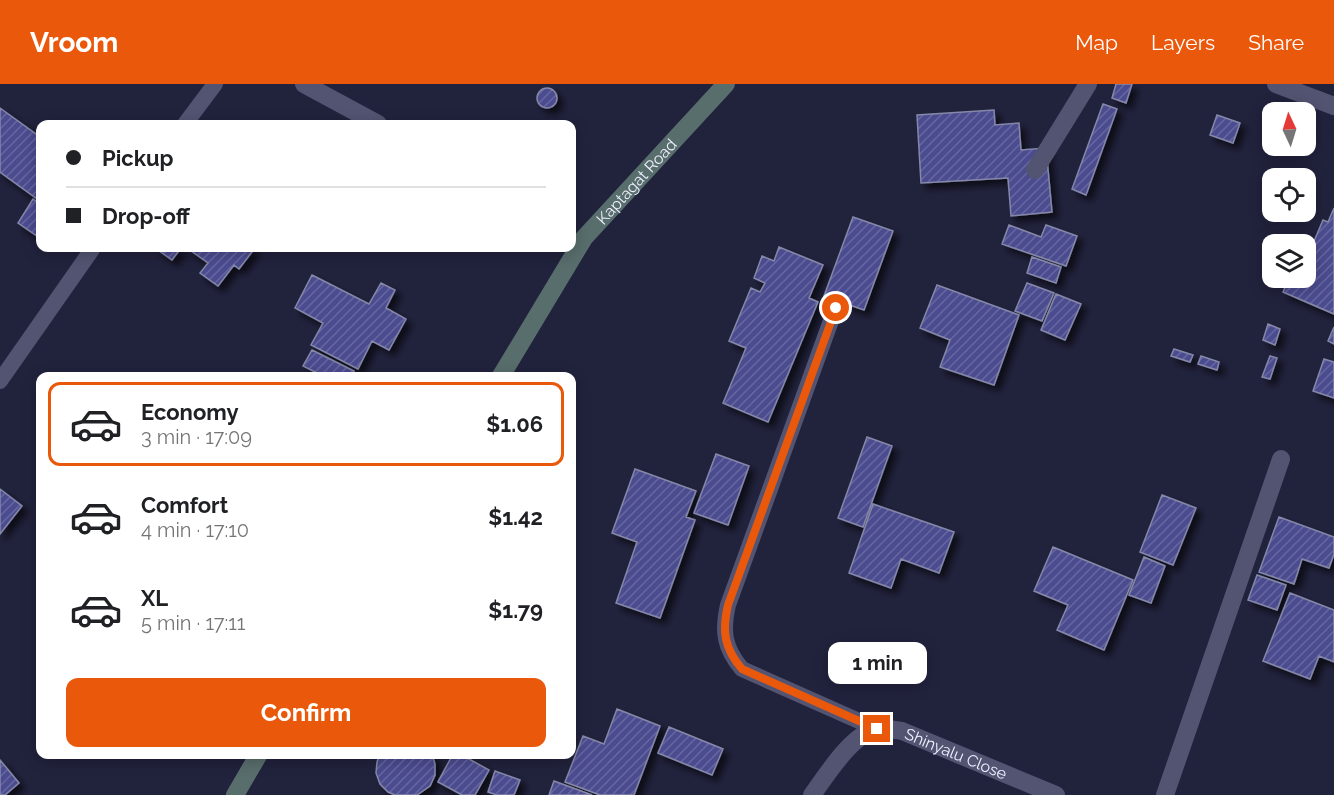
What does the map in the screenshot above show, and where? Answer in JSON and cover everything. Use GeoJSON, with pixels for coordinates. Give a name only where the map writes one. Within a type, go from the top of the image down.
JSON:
{"type":"FeatureCollection","features":[{"type":"Feature","properties":{"kind":"main road","name":"Kaptagat Road"},"geometry":{"type":"LineString","coordinates":[[578,235],[726,84]]}},
{"type":"Feature","properties":{"kind":"main road","name":"Kaptagat Road"},"geometry":{"type":"LineString","coordinates":[[503,372],[569,252]]}},
{"type":"Feature","properties":{"kind":"main road"},"geometry":{"type":"LineString","coordinates":[[235,795],[256,759]]}},
{"type":"Feature","properties":{"kind":"street"},"geometry":{"type":"LineString","coordinates":[[304,84],[371,120]]}},
{"type":"Feature","properties":{"kind":"street"},"geometry":{"type":"LineString","coordinates":[[1035,170],[1088,84]]}},
{"type":"Feature","properties":{"kind":"street"},"geometry":{"type":"LineString","coordinates":[[1276,84],[1334,106]]}},
{"type":"Feature","properties":{"kind":"street"},"geometry":{"type":"LineString","coordinates":[[1165,795],[1281,459]]}},
{"type":"Feature","properties":{"kind":"street"},"geometry":{"type":"LineString","coordinates":[[812,795],[841,756],[861,736],[877,729]]}},
{"type":"Feature","properties":{"kind":"street","name":"Shinyalu Close"},"geometry":{"type":"LineString","coordinates":[[877,729],[902,731],[1056,795]]}},
{"type":"Feature","properties":{"kind":"lane"},"geometry":{"type":"LineString","coordinates":[[188,120],[215,84]]}},
{"type":"Feature","properties":{"kind":"lane"},"geometry":{"type":"LineString","coordinates":[[0,381],[90,252]]}},
{"type":"Feature","properties":{"kind":"lane"},"geometry":{"type":"LineString","coordinates":[[836,308],[728,605],[724,623],[732,657],[742,669],[877,729]]}},
{"type":"Feature","properties":{"kind":"building"},"geometry":{"type":"Polygon","coordinates":[[[1116,84],[1132,84],[1126,103],[1112,98],[1116,84]]]}},
{"type":"Feature","properties":{"kind":"building"},"geometry":{"type":"Polygon","coordinates":[[[547,88],[554,91],[557,98],[554,105],[547,108],[540,105],[537,98],[540,91],[547,88]]]}},
{"type":"Feature","properties":{"kind":"building"},"geometry":{"type":"Polygon","coordinates":[[[1103,104],[1117,109],[1086,195],[1072,189],[1103,104]]]}},
{"type":"Feature","properties":{"kind":"building"},"geometry":{"type":"Polygon","coordinates":[[[0,108],[36,134],[36,198],[0,172],[0,108]]]}},
{"type":"Feature","properties":{"kind":"building"},"geometry":{"type":"Polygon","coordinates":[[[994,110],[995,125],[1019,123],[1021,150],[1046,148],[1052,212],[1011,216],[1008,178],[921,183],[917,115],[994,110]]]}},
{"type":"Feature","properties":{"kind":"building"},"geometry":{"type":"Polygon","coordinates":[[[1217,115],[1240,123],[1233,143],[1210,135],[1217,115]]]}},
{"type":"Feature","properties":{"kind":"building"},"geometry":{"type":"Polygon","coordinates":[[[33,199],[36,201],[36,235],[18,223],[33,199]]]}},
{"type":"Feature","properties":{"kind":"building"},"geometry":{"type":"Polygon","coordinates":[[[1334,208],[1334,314],[1283,292],[1285,288],[1316,288],[1316,237],[1323,220],[1328,222],[1334,208]]]}},
{"type":"Feature","properties":{"kind":"building"},"geometry":{"type":"Polygon","coordinates":[[[853,217],[893,231],[864,310],[824,296],[853,217]]]}},
{"type":"Feature","properties":{"kind":"building"},"geometry":{"type":"Polygon","coordinates":[[[1009,225],[1041,237],[1046,225],[1077,236],[1066,266],[1002,244],[1009,225]]]}},
{"type":"Feature","properties":{"kind":"building"},"geometry":{"type":"Polygon","coordinates":[[[779,247],[823,265],[809,298],[818,302],[768,422],[723,403],[746,348],[729,341],[751,288],[760,292],[765,283],[754,278],[762,256],[774,261],[779,247]]]}},
{"type":"Feature","properties":{"kind":"building"},"geometry":{"type":"Polygon","coordinates":[[[161,252],[178,252],[172,260],[161,252]]]}},
{"type":"Feature","properties":{"kind":"building"},"geometry":{"type":"Polygon","coordinates":[[[193,252],[252,252],[239,269],[234,265],[218,286],[200,273],[208,263],[193,252]]]}},
{"type":"Feature","properties":{"kind":"building"},"geometry":{"type":"Polygon","coordinates":[[[1032,257],[1061,267],[1056,283],[1027,273],[1032,257]]]}},
{"type":"Feature","properties":{"kind":"building"},"geometry":{"type":"Polygon","coordinates":[[[312,275],[369,304],[381,283],[395,290],[386,308],[406,319],[389,350],[372,341],[358,369],[311,345],[323,323],[295,308],[312,275]]]}},
{"type":"Feature","properties":{"kind":"building"},"geometry":{"type":"Polygon","coordinates":[[[1027,283],[1054,293],[1042,321],[1015,311],[1027,283]]]}},
{"type":"Feature","properties":{"kind":"building"},"geometry":{"type":"Polygon","coordinates":[[[937,285],[1019,315],[994,385],[940,367],[950,340],[920,328],[937,285]]]}},
{"type":"Feature","properties":{"kind":"building"},"geometry":{"type":"Polygon","coordinates":[[[1056,294],[1081,304],[1065,340],[1041,330],[1056,294]]]}},
{"type":"Feature","properties":{"kind":"building"},"geometry":{"type":"Polygon","coordinates":[[[1268,324],[1280,329],[1275,345],[1263,340],[1268,324]]]}},
{"type":"Feature","properties":{"kind":"building"},"geometry":{"type":"Polygon","coordinates":[[[1334,327],[1334,344],[1328,341],[1334,327]]]}},
{"type":"Feature","properties":{"kind":"building"},"geometry":{"type":"Polygon","coordinates":[[[1174,349],[1193,355],[1190,362],[1171,356],[1174,349]]]}},
{"type":"Feature","properties":{"kind":"building"},"geometry":{"type":"Polygon","coordinates":[[[312,350],[354,371],[315,372],[303,366],[312,350]]]}},
{"type":"Feature","properties":{"kind":"building"},"geometry":{"type":"Polygon","coordinates":[[[1201,356],[1219,362],[1217,370],[1198,364],[1201,356]]]}},
{"type":"Feature","properties":{"kind":"building"},"geometry":{"type":"Polygon","coordinates":[[[1270,356],[1277,358],[1270,379],[1262,377],[1270,356]]]}},
{"type":"Feature","properties":{"kind":"building"},"geometry":{"type":"Polygon","coordinates":[[[1324,359],[1334,362],[1334,398],[1313,391],[1324,359]]]}},
{"type":"Feature","properties":{"kind":"building"},"geometry":{"type":"Polygon","coordinates":[[[867,437],[892,446],[863,527],[838,518],[867,437]]]}},
{"type":"Feature","properties":{"kind":"building"},"geometry":{"type":"Polygon","coordinates":[[[716,454],[749,466],[728,525],[694,513],[716,454]]]}},
{"type":"Feature","properties":{"kind":"building"},"geometry":{"type":"Polygon","coordinates":[[[635,469],[696,491],[686,517],[695,520],[660,618],[616,603],[637,542],[612,533],[635,469]]]}},
{"type":"Feature","properties":{"kind":"building"},"geometry":{"type":"Polygon","coordinates":[[[0,489],[22,506],[0,534],[0,489]]]}},
{"type":"Feature","properties":{"kind":"building"},"geometry":{"type":"Polygon","coordinates":[[[1162,495],[1196,508],[1173,565],[1140,552],[1162,495]]]}},
{"type":"Feature","properties":{"kind":"building"},"geometry":{"type":"Polygon","coordinates":[[[873,504],[954,532],[939,573],[901,559],[891,588],[849,573],[873,504]]]}},
{"type":"Feature","properties":{"kind":"building"},"geometry":{"type":"Polygon","coordinates":[[[1279,517],[1334,537],[1334,554],[1329,568],[1302,559],[1294,584],[1259,572],[1279,517]]]}},
{"type":"Feature","properties":{"kind":"building"},"geometry":{"type":"Polygon","coordinates":[[[1053,547],[1133,580],[1104,650],[1057,630],[1068,605],[1034,591],[1053,547]]]}},
{"type":"Feature","properties":{"kind":"building"},"geometry":{"type":"Polygon","coordinates":[[[1144,557],[1165,566],[1151,603],[1129,595],[1144,557]]]}},
{"type":"Feature","properties":{"kind":"building"},"geometry":{"type":"Polygon","coordinates":[[[1257,575],[1286,585],[1277,610],[1248,600],[1257,575]]]}},
{"type":"Feature","properties":{"kind":"building"},"geometry":{"type":"Polygon","coordinates":[[[1290,593],[1334,610],[1334,662],[1319,656],[1310,679],[1263,661],[1290,593]]]}},
{"type":"Feature","properties":{"kind":"building"},"geometry":{"type":"Polygon","coordinates":[[[617,709],[660,726],[634,795],[600,795],[565,782],[574,759],[576,759],[583,736],[604,744],[617,709]]]}},
{"type":"Feature","properties":{"kind":"building"},"geometry":{"type":"Polygon","coordinates":[[[669,727],[723,749],[712,775],[658,753],[669,727]]]}},
{"type":"Feature","properties":{"kind":"building"},"geometry":{"type":"Polygon","coordinates":[[[378,759],[434,759],[435,775],[430,786],[417,795],[395,795],[380,784],[376,773],[378,759]]]}},
{"type":"Feature","properties":{"kind":"building"},"geometry":{"type":"Polygon","coordinates":[[[450,759],[469,759],[489,770],[475,795],[462,795],[438,782],[450,759]]]}},
{"type":"Feature","properties":{"kind":"building"},"geometry":{"type":"Polygon","coordinates":[[[0,760],[19,783],[5,795],[0,795],[0,760]]]}},
{"type":"Feature","properties":{"kind":"building"},"geometry":{"type":"Polygon","coordinates":[[[495,771],[520,780],[514,795],[497,795],[488,792],[495,771]]]}},
{"type":"Feature","properties":{"kind":"building"},"geometry":{"type":"Polygon","coordinates":[[[554,781],[592,795],[549,795],[554,781]]]}},
{"type":"Feature","properties":{"kind":"route"},"geometry":{"type":"LineString","coordinates":[[836,308],[728,605],[724,623],[732,657],[742,669],[877,729]]}}]}
